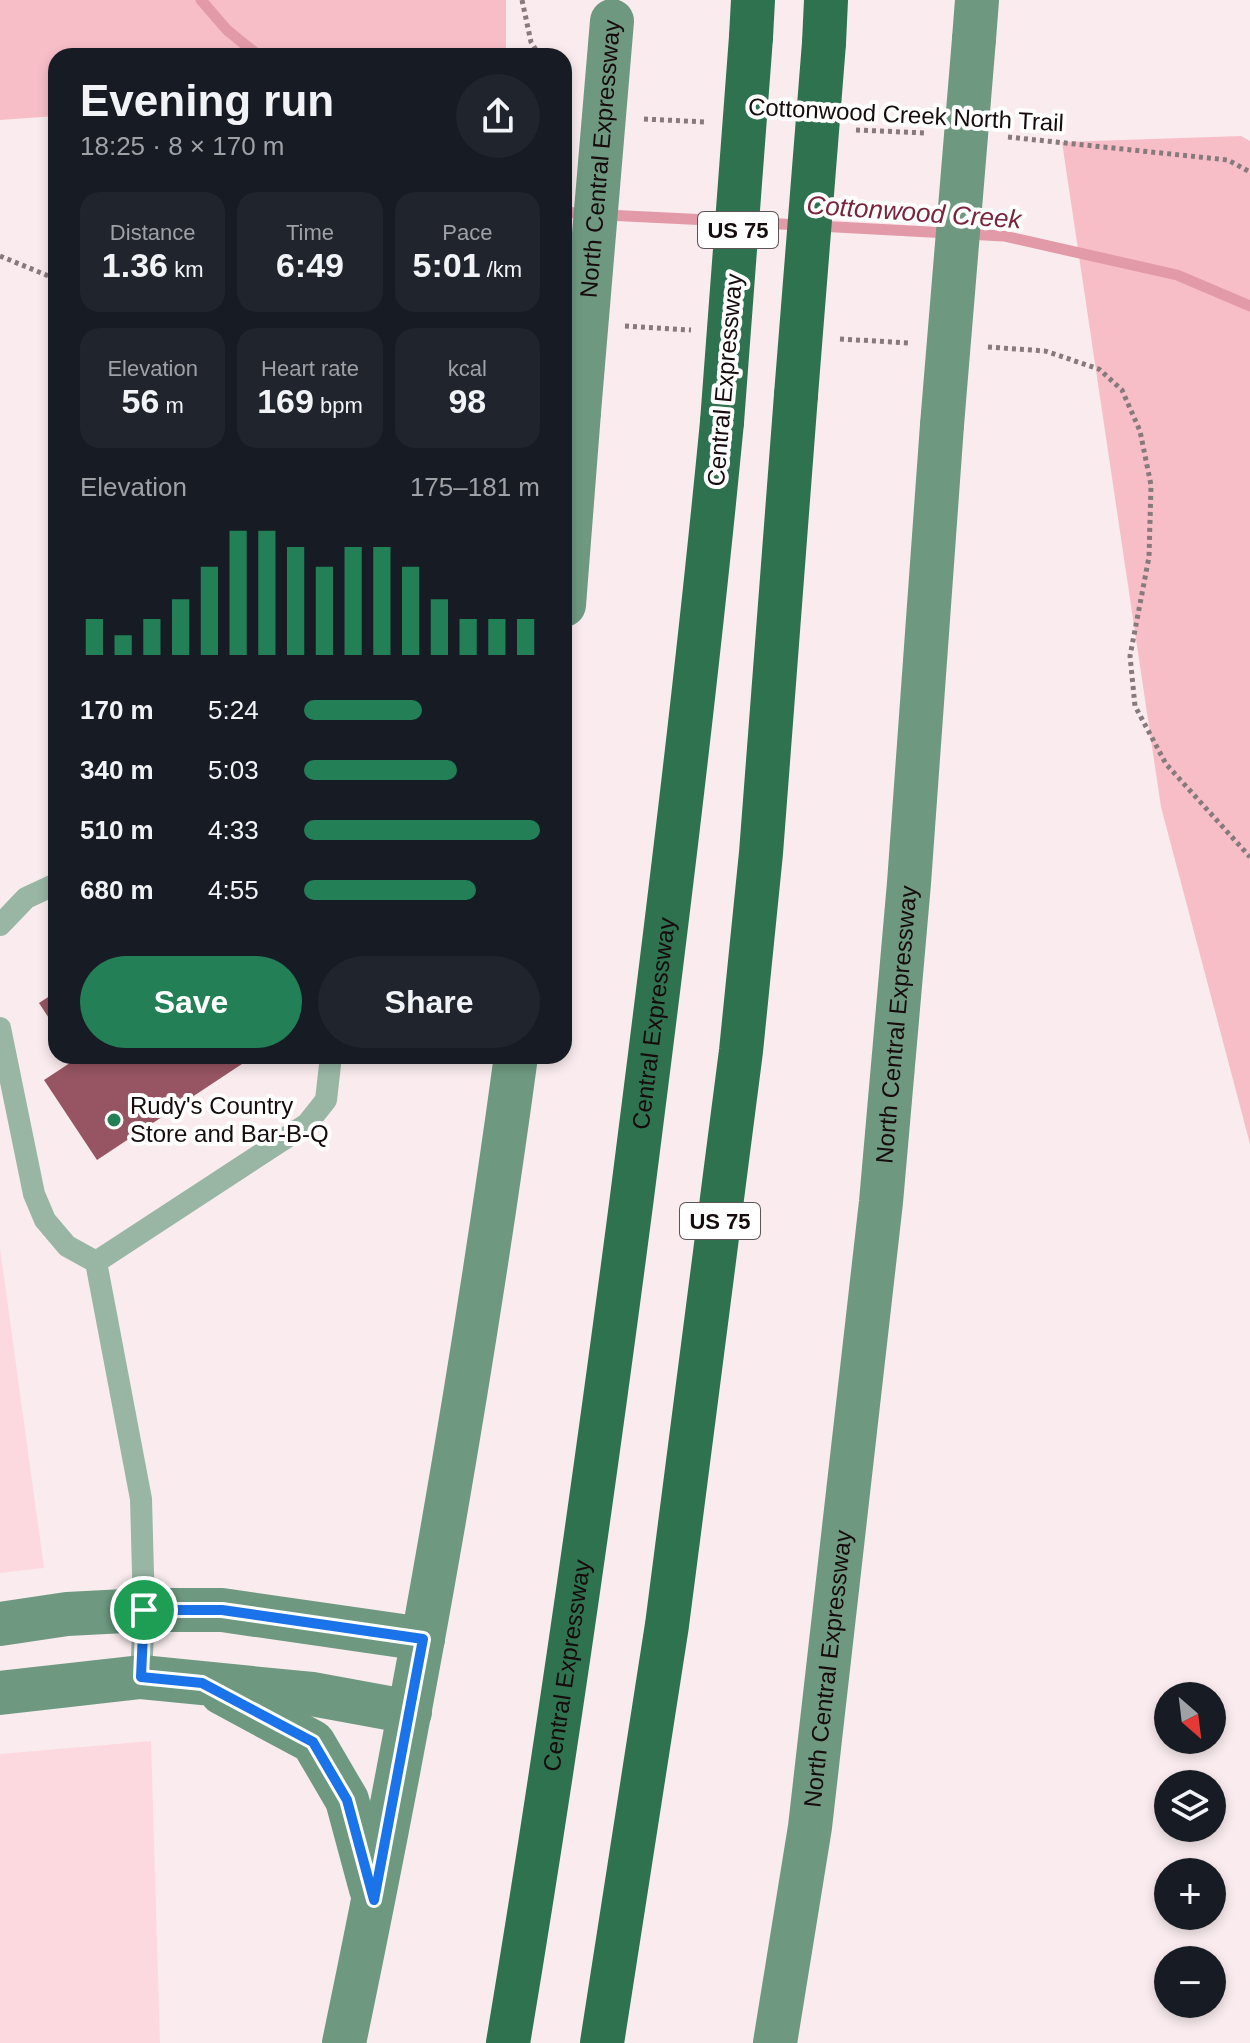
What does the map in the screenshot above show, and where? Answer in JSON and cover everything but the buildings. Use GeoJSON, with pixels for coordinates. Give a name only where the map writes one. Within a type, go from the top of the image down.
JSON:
{"type":"FeatureCollection","features":[{"type":"Feature","properties":{"kind":"highway","name":"US 75"},"geometry":{"type":"LineString","coordinates":[[602,2043],[669,1609],[739,1066],[761,853],[826,0]]}},
{"type":"Feature","properties":{"kind":"highway","name":"Central Expressway"},"geometry":{"type":"LineString","coordinates":[[508,2043],[554,1757],[613,1342],[684,784],[722,422],[752,19]]}},
{"type":"Feature","properties":{"kind":"main road","name":"North Central Expressway"},"geometry":{"type":"LineString","coordinates":[[572,502],[613,11]]}},
{"type":"Feature","properties":{"kind":"main road","name":"North Central Expressway"},"geometry":{"type":"LineString","coordinates":[[775,2043],[810,1827],[881,1202],[909,883],[975,19]]}},
{"type":"Feature","properties":{"kind":"main road"},"geometry":{"type":"LineString","coordinates":[[344,2043],[423,1639],[488,1259],[515,1064]]}},
{"type":"Feature","properties":{"kind":"main road"},"geometry":{"type":"LineString","coordinates":[[0,1624],[67,1614],[222,1610],[423,1639]]}},
{"type":"Feature","properties":{"kind":"main road"},"geometry":{"type":"LineString","coordinates":[[0,1693],[141,1677],[312,1694],[410,1712]]}},
{"type":"Feature","properties":{"kind":"main road"},"geometry":{"type":"LineString","coordinates":[[202,1683],[313,1742],[347,1800],[374,1900]]}},
{"type":"Feature","properties":{"kind":"lane"},"geometry":{"type":"LineString","coordinates":[[0,925],[26,898],[48,888]]}},
{"type":"Feature","properties":{"kind":"lane"},"geometry":{"type":"LineString","coordinates":[[0,1028],[34,1194],[45,1220],[67,1246],[96,1262]]}},
{"type":"Feature","properties":{"kind":"lane"},"geometry":{"type":"LineString","coordinates":[[96,1262],[307,1124],[326,1100],[330,1064]]}},
{"type":"Feature","properties":{"kind":"lane"},"geometry":{"type":"LineString","coordinates":[[96,1262],[141,1499],[144,1610],[141,1677]]}},
{"type":"Feature","properties":{"kind":"path"},"geometry":{"type":"LineString","coordinates":[[522,0],[535,48]]}},
{"type":"Feature","properties":{"kind":"path"},"geometry":{"type":"LineString","coordinates":[[643,119],[706,122]]}},
{"type":"Feature","properties":{"kind":"path","name":"Cottonwood Creek North Trail"},"geometry":{"type":"LineString","coordinates":[[850,129],[929,133]]}},
{"type":"Feature","properties":{"kind":"path","name":"Cottonwood Creek North Trail"},"geometry":{"type":"LineString","coordinates":[[993,137],[1228,160],[1250,172]]}},
{"type":"Feature","properties":{"kind":"path"},"geometry":{"type":"LineString","coordinates":[[0,256],[48,276]]}},
{"type":"Feature","properties":{"kind":"path"},"geometry":{"type":"LineString","coordinates":[[611,325],[704,331]]}},
{"type":"Feature","properties":{"kind":"path"},"geometry":{"type":"LineString","coordinates":[[828,338],[921,344]]}},
{"type":"Feature","properties":{"kind":"path"},"geometry":{"type":"LineString","coordinates":[[983,347],[1045,351],[1099,369],[1122,390],[1140,431],[1151,485],[1149,557],[1130,656],[1135,706],[1166,764],[1250,857]]}},
{"type":"Feature","properties":{"kind":"shaded area"},"geometry":{"type":"Polygon","coordinates":[[[0,0],[506,0],[506,48],[48,48],[48,117],[0,120],[0,0]]]}},
{"type":"Feature","properties":{"kind":"shaded area"},"geometry":{"type":"Polygon","coordinates":[[[1241,136],[1250,141],[1250,1144],[1161,807],[1062,142],[1241,136]]]}},
{"type":"Feature","properties":{"kind":"shaded area"},"geometry":{"type":"Polygon","coordinates":[[[0,1248],[44,1568],[0,1573],[0,1248]]]}},
{"type":"Feature","properties":{"kind":"shaded area"},"geometry":{"type":"Polygon","coordinates":[[[151,1741],[160,2043],[0,2043],[0,1754],[151,1741]]]}},
{"type":"Feature","properties":{"kind":"waterway","name":"Cottonwood Creek"},"geometry":{"type":"LineString","coordinates":[[201,0],[227,30],[249,48]]}},
{"type":"Feature","properties":{"kind":"waterway","name":"Cottonwood Creek"},"geometry":{"type":"LineString","coordinates":[[572,213],[589,214]]}},
{"type":"Feature","properties":{"kind":"waterway","name":"Cottonwood Creek"},"geometry":{"type":"LineString","coordinates":[[606,215],[729,221]]}},
{"type":"Feature","properties":{"kind":"waterway","name":"Cottonwood Creek"},"geometry":{"type":"LineString","coordinates":[[746,222],[800,225]]}},
{"type":"Feature","properties":{"kind":"waterway","name":"Cottonwood Creek"},"geometry":{"type":"LineString","coordinates":[[818,226],[948,233]]}},
{"type":"Feature","properties":{"kind":"waterway","name":"Cottonwood Creek"},"geometry":{"type":"LineString","coordinates":[[965,234],[1004,236],[1177,275],[1250,306]]}},
{"type":"Feature","properties":{"kind":"place","name":"Rudy's Country Store and Bar-B-Q"},"geometry":{"type":"Point","coordinates":[114,1120]}},
{"type":"Feature","properties":{"kind":"route"},"geometry":{"type":"LineString","coordinates":[[144,1610],[222,1610],[423,1639],[374,1900],[347,1800],[313,1742],[202,1683],[141,1677],[144,1610]]}}]}
